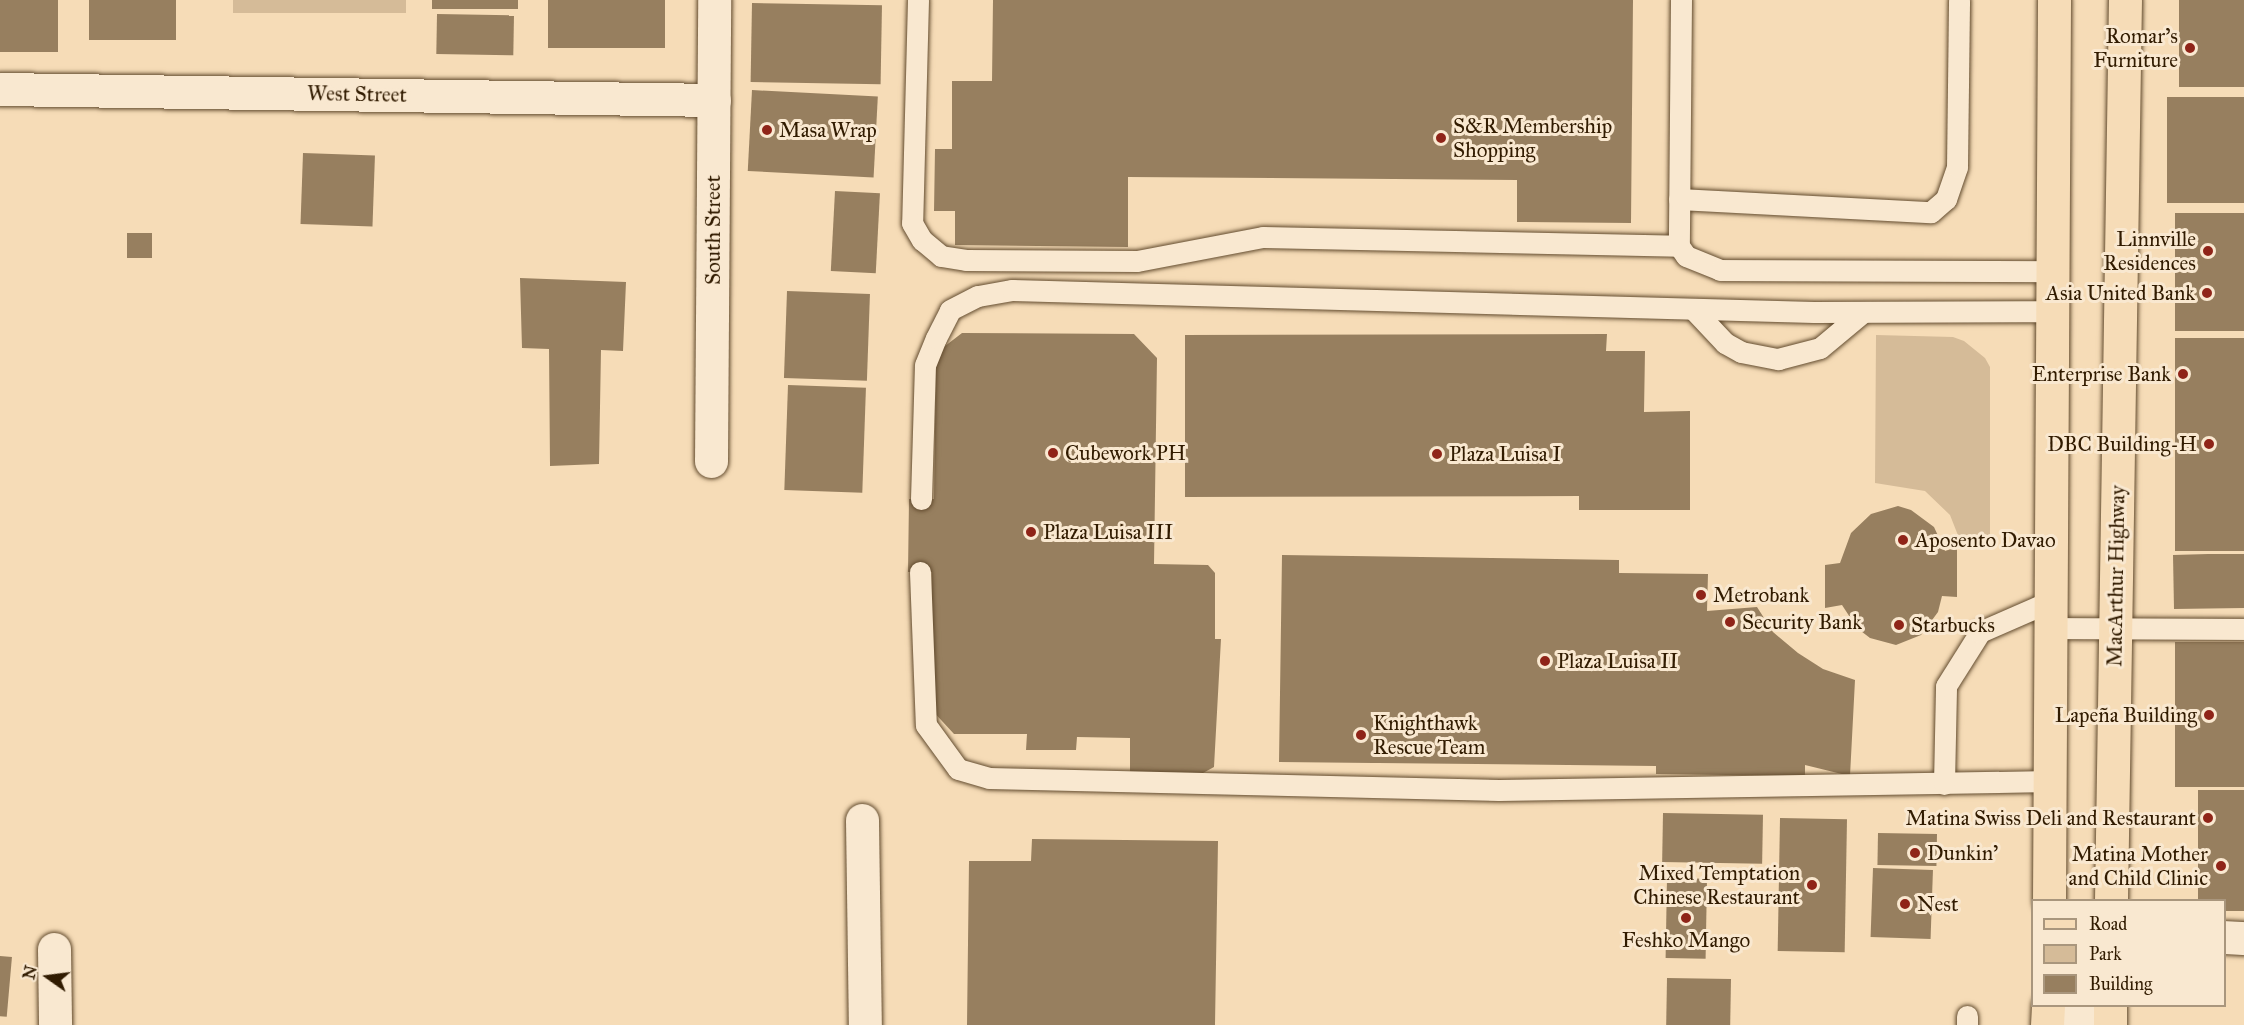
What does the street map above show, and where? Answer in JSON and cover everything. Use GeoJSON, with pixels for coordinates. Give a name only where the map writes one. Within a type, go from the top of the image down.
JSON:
{"type":"FeatureCollection","features":[{"type":"Feature","properties":{"kind":"main road"},"geometry":{"type":"LineString","coordinates":[[2049,899],[2054,0]]}},
{"type":"Feature","properties":{"kind":"main road","name":"MacArthur Highway"},"geometry":{"type":"LineString","coordinates":[[2111,899],[2125,0]]}},
{"type":"Feature","properties":{"kind":"street","name":"South Street"},"geometry":{"type":"LineString","coordinates":[[711,461],[714,0]]}},
{"type":"Feature","properties":{"kind":"street","name":"West Street"},"geometry":{"type":"LineString","coordinates":[[0,89],[714,100]]}},
{"type":"Feature","properties":{"kind":"street"},"geometry":{"type":"LineString","coordinates":[[862,820],[865,1025]]}},
{"type":"Feature","properties":{"kind":"street"},"geometry":{"type":"LineString","coordinates":[[2226,937],[2244,938]]}},
{"type":"Feature","properties":{"kind":"street"},"geometry":{"type":"LineString","coordinates":[[54,950],[55,1025]]}},
{"type":"Feature","properties":{"kind":"lane"},"geometry":{"type":"LineString","coordinates":[[918,0],[912,223],[922,240],[941,256],[1137,261],[1263,237],[1678,246],[1700,265],[1720,270],[2052,271]]}},
{"type":"Feature","properties":{"kind":"lane"},"geometry":{"type":"LineString","coordinates":[[1678,246],[1681,0]]}},
{"type":"Feature","properties":{"kind":"lane"},"geometry":{"type":"LineString","coordinates":[[1678,199],[1931,212],[1946,199],[1957,167],[1959,0]]}},
{"type":"Feature","properties":{"kind":"lane"},"geometry":{"type":"LineString","coordinates":[[921,498],[925,365],[950,310],[978,296],[1012,290],[1693,309],[1863,312],[2051,311]]}},
{"type":"Feature","properties":{"kind":"lane"},"geometry":{"type":"LineString","coordinates":[[1693,309],[1725,343],[1741,352],[1778,359],[1821,348],[1863,312]]}},
{"type":"Feature","properties":{"kind":"lane"},"geometry":{"type":"LineString","coordinates":[[920,572],[926,725],[958,769],[988,778],[1499,790],[2051,782]]}},
{"type":"Feature","properties":{"kind":"lane"},"geometry":{"type":"LineString","coordinates":[[1944,784],[1946,686],[1980,632],[2051,615],[2115,628],[2244,629]]}},
{"type":"Feature","properties":{"kind":"lane"},"geometry":{"type":"LineString","coordinates":[[2047,1015],[2110,1015]]}},
{"type":"Feature","properties":{"kind":"green space"},"geometry":{"type":"Polygon","coordinates":[[[233,0],[406,0],[406,13],[233,13],[233,0]]]}},
{"type":"Feature","properties":{"kind":"green space"},"geometry":{"type":"Polygon","coordinates":[[[1876,335],[1953,337],[1964,341],[1985,358],[1990,367],[1990,540],[1961,543],[1950,515],[1925,491],[1875,483],[1876,335]]]}},
{"type":"Feature","properties":{"kind":"building"},"geometry":{"type":"Polygon","coordinates":[[[0,0],[58,0],[58,52],[0,52],[0,0]]]}},
{"type":"Feature","properties":{"kind":"building"},"geometry":{"type":"Polygon","coordinates":[[[89,0],[176,0],[176,40],[89,40],[89,0]]]}},
{"type":"Feature","properties":{"kind":"building"},"geometry":{"type":"Polygon","coordinates":[[[432,0],[518,0],[518,9],[432,9],[432,0]]]}},
{"type":"Feature","properties":{"kind":"building"},"geometry":{"type":"Polygon","coordinates":[[[548,0],[665,0],[665,48],[548,48],[548,0]]]}},
{"type":"Feature","properties":{"kind":"building"},"geometry":{"type":"Polygon","coordinates":[[[993,0],[1633,0],[1631,223],[1517,222],[1517,180],[1128,177],[1128,247],[955,245],[955,211],[934,211],[935,149],[952,149],[952,81],[992,81],[993,0]]]}},
{"type":"Feature","properties":{"kind":"building"},"geometry":{"type":"Polygon","coordinates":[[[2179,0],[2244,0],[2244,87],[2179,87],[2179,0]]]}},
{"type":"Feature","properties":{"kind":"building"},"geometry":{"type":"Polygon","coordinates":[[[752,3],[882,5],[881,84],[751,82],[752,3]]]}},
{"type":"Feature","properties":{"kind":"building"},"geometry":{"type":"Polygon","coordinates":[[[437,14],[514,15],[513,55],[436,54],[437,14]]]}},
{"type":"Feature","properties":{"kind":"building"},"geometry":{"type":"Polygon","coordinates":[[[752,90],[878,97],[874,177],[748,171],[752,90]]]}},
{"type":"Feature","properties":{"kind":"building"},"geometry":{"type":"Polygon","coordinates":[[[2167,97],[2244,97],[2244,203],[2167,203],[2167,97]]]}},
{"type":"Feature","properties":{"kind":"building"},"geometry":{"type":"Polygon","coordinates":[[[303,153],[375,156],[372,226],[301,224],[303,153]]]}},
{"type":"Feature","properties":{"kind":"building"},"geometry":{"type":"Polygon","coordinates":[[[835,191],[880,193],[876,273],[831,271],[835,191]]]}},
{"type":"Feature","properties":{"kind":"building"},"geometry":{"type":"Polygon","coordinates":[[[2175,213],[2244,213],[2244,331],[2175,331],[2175,213]]]}},
{"type":"Feature","properties":{"kind":"building"},"geometry":{"type":"Polygon","coordinates":[[[127,233],[152,233],[152,258],[127,258],[127,233]]]}},
{"type":"Feature","properties":{"kind":"building"},"geometry":{"type":"Polygon","coordinates":[[[520,278],[626,282],[623,351],[601,350],[599,464],[550,466],[549,349],[522,348],[520,278]]]}},
{"type":"Feature","properties":{"kind":"building"},"geometry":{"type":"Polygon","coordinates":[[[787,291],[870,294],[867,381],[784,378],[787,291]]]}},
{"type":"Feature","properties":{"kind":"building","name":"Plaza Luisa III"},"geometry":{"type":"Polygon","coordinates":[[[962,333],[1134,334],[1157,358],[1154,564],[1208,565],[1215,573],[1215,639],[1221,639],[1214,767],[1203,773],[1130,772],[1130,738],[1077,737],[1076,750],[1026,750],[1027,734],[954,734],[930,708],[932,572],[908,572],[909,499],[934,499],[936,353],[962,333]]]}},
{"type":"Feature","properties":{"kind":"building","name":"Plaza Luisa I"},"geometry":{"type":"Polygon","coordinates":[[[1607,334],[1606,351],[1645,351],[1644,412],[1690,411],[1690,510],[1579,510],[1579,496],[1185,497],[1185,335],[1607,334]]]}},
{"type":"Feature","properties":{"kind":"building","name":"DBC Building-H"},"geometry":{"type":"Polygon","coordinates":[[[2175,338],[2244,338],[2244,551],[2175,551],[2175,338]]]}},
{"type":"Feature","properties":{"kind":"building"},"geometry":{"type":"Polygon","coordinates":[[[788,385],[866,388],[862,493],[784,490],[788,385]]]}},
{"type":"Feature","properties":{"kind":"building"},"geometry":{"type":"Polygon","coordinates":[[[1898,506],[1911,510],[1934,527],[1945,551],[1957,547],[1957,597],[1942,596],[1938,612],[1921,635],[1896,645],[1870,638],[1857,628],[1842,605],[1825,608],[1825,565],[1840,563],[1851,533],[1871,514],[1898,506]]]}},
{"type":"Feature","properties":{"kind":"building"},"geometry":{"type":"Polygon","coordinates":[[[2244,554],[2244,608],[2174,609],[2173,555],[2244,554]]]}},
{"type":"Feature","properties":{"kind":"building","name":"Plaza Luisa II"},"geometry":{"type":"Polygon","coordinates":[[[1282,555],[1619,560],[1619,573],[1708,574],[1707,611],[1757,607],[1773,632],[1798,653],[1823,669],[1855,680],[1850,776],[1805,765],[1805,776],[1656,774],[1656,766],[1279,762],[1282,555]]]}},
{"type":"Feature","properties":{"kind":"building","name":"Lapeña Building"},"geometry":{"type":"Polygon","coordinates":[[[2175,642],[2244,642],[2244,787],[2175,787],[2175,642]]]}},
{"type":"Feature","properties":{"kind":"building"},"geometry":{"type":"Polygon","coordinates":[[[2198,790],[2244,790],[2244,911],[2226,911],[2226,899],[2198,899],[2198,790]]]}},
{"type":"Feature","properties":{"kind":"building"},"geometry":{"type":"Polygon","coordinates":[[[1663,813],[1763,815],[1762,864],[1662,862],[1663,813]]]}},
{"type":"Feature","properties":{"kind":"building"},"geometry":{"type":"Polygon","coordinates":[[[1780,818],[1847,819],[1845,952],[1778,951],[1780,818]]]}},
{"type":"Feature","properties":{"kind":"building"},"geometry":{"type":"Polygon","coordinates":[[[1878,833],[1937,834],[1936,866],[1877,865],[1878,833]]]}},
{"type":"Feature","properties":{"kind":"building"},"geometry":{"type":"Polygon","coordinates":[[[1032,839],[1218,841],[1215,1025],[967,1025],[969,861],[1031,861],[1032,839]]]}},
{"type":"Feature","properties":{"kind":"building"},"geometry":{"type":"Polygon","coordinates":[[[1873,868],[1933,870],[1931,939],[1871,937],[1873,868]]]}},
{"type":"Feature","properties":{"kind":"building"},"geometry":{"type":"Polygon","coordinates":[[[1667,878],[1707,879],[1706,959],[1666,958],[1667,878]]]}},
{"type":"Feature","properties":{"kind":"building"},"geometry":{"type":"Polygon","coordinates":[[[0,956],[12,957],[7,1017],[0,1016],[0,956]]]}},
{"type":"Feature","properties":{"kind":"building"},"geometry":{"type":"Polygon","coordinates":[[[1667,978],[1731,979],[1730,1025],[1666,1025],[1667,978]]]}},
{"type":"Feature","properties":{"kind":"place","name":"Romar's Furniture"},"geometry":{"type":"Point","coordinates":[2190,48]}},
{"type":"Feature","properties":{"kind":"place","name":"Masa Wrap"},"geometry":{"type":"Point","coordinates":[767,130]}},
{"type":"Feature","properties":{"kind":"place","name":"S&R Membership Shopping"},"geometry":{"type":"Point","coordinates":[1441,138]}},
{"type":"Feature","properties":{"kind":"place","name":"Linnville Residences"},"geometry":{"type":"Point","coordinates":[2208,251]}},
{"type":"Feature","properties":{"kind":"place","name":"Asia United Bank"},"geometry":{"type":"Point","coordinates":[2207,293]}},
{"type":"Feature","properties":{"kind":"place","name":"Enterprise Bank"},"geometry":{"type":"Point","coordinates":[2183,374]}},
{"type":"Feature","properties":{"kind":"place","name":"DBC Building-H"},"geometry":{"type":"Point","coordinates":[2209,444]}},
{"type":"Feature","properties":{"kind":"place","name":"Cubework PH"},"geometry":{"type":"Point","coordinates":[1053,453]}},
{"type":"Feature","properties":{"kind":"place","name":"Plaza Luisa I"},"geometry":{"type":"Point","coordinates":[1437,454]}},
{"type":"Feature","properties":{"kind":"place","name":"Plaza Luisa III"},"geometry":{"type":"Point","coordinates":[1031,532]}},
{"type":"Feature","properties":{"kind":"place","name":"Aposento Davao"},"geometry":{"type":"Point","coordinates":[1903,540]}},
{"type":"Feature","properties":{"kind":"place","name":"Metrobank"},"geometry":{"type":"Point","coordinates":[1701,595]}},
{"type":"Feature","properties":{"kind":"place","name":"Security Bank"},"geometry":{"type":"Point","coordinates":[1730,622]}},
{"type":"Feature","properties":{"kind":"place","name":"Starbucks"},"geometry":{"type":"Point","coordinates":[1899,625]}},
{"type":"Feature","properties":{"kind":"place","name":"Plaza Luisa II"},"geometry":{"type":"Point","coordinates":[1545,661]}},
{"type":"Feature","properties":{"kind":"place","name":"Lapeña Building"},"geometry":{"type":"Point","coordinates":[2209,715]}},
{"type":"Feature","properties":{"kind":"place","name":"Knighthawk Rescue Team"},"geometry":{"type":"Point","coordinates":[1361,735]}},
{"type":"Feature","properties":{"kind":"place","name":"Matina Swiss Deli and Restaurant"},"geometry":{"type":"Point","coordinates":[2208,818]}},
{"type":"Feature","properties":{"kind":"place","name":"Dunkin'"},"geometry":{"type":"Point","coordinates":[1915,853]}},
{"type":"Feature","properties":{"kind":"place","name":"Matina Mother and Child Clinic"},"geometry":{"type":"Point","coordinates":[2221,866]}},
{"type":"Feature","properties":{"kind":"place","name":"Mixed Temptation Chinese Restaurant"},"geometry":{"type":"Point","coordinates":[1812,885]}},
{"type":"Feature","properties":{"kind":"place","name":"Nest"},"geometry":{"type":"Point","coordinates":[1905,904]}},
{"type":"Feature","properties":{"kind":"place","name":"Feshko Mango"},"geometry":{"type":"Point","coordinates":[1686,918]}}]}
